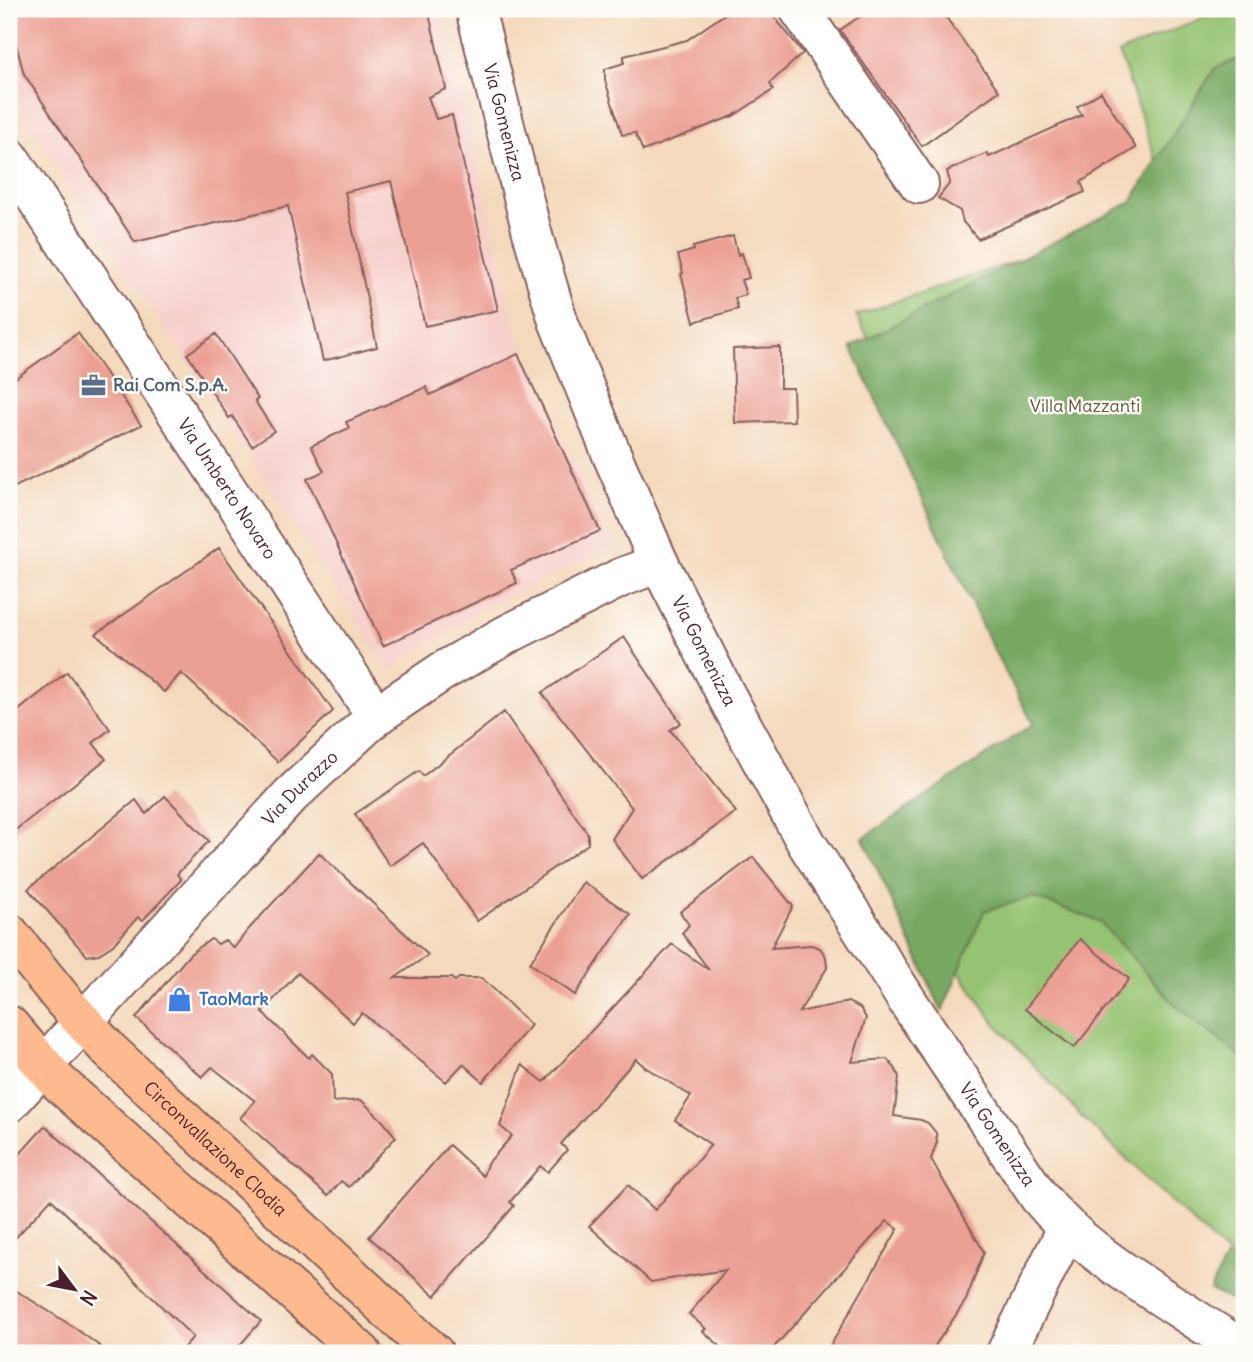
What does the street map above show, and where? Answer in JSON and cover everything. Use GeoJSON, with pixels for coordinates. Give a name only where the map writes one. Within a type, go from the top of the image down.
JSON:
{"type":"FeatureCollection","features":[{"type":"Feature","properties":{"kind":"main road","name":"Circonvallazione Clodia"},"geometry":{"type":"LineString","coordinates":[[9,933],[110,1051],[434,1353]]}},
{"type":"Feature","properties":{"kind":"main road"},"geometry":{"type":"LineString","coordinates":[[9,1025],[43,1066],[74,1096],[362,1353]]}},
{"type":"Feature","properties":{"kind":"street","name":"Via Gomenizza"},"geometry":{"type":"LineString","coordinates":[[475,9],[533,236],[558,321],[659,563],[727,697],[807,844],[910,1005],[1039,1197],[1067,1228],[1117,1267],[1244,1349]]}},
{"type":"Feature","properties":{"kind":"street"},"geometry":{"type":"LineString","coordinates":[[799,9],[919,184]]}},
{"type":"Feature","properties":{"kind":"street","name":"Via Umberto Novaro"},"geometry":{"type":"LineString","coordinates":[[9,157],[376,716]]}},
{"type":"Feature","properties":{"kind":"street","name":"Via Durazzo"},"geometry":{"type":"LineString","coordinates":[[9,1103],[291,795],[376,716],[443,671],[506,635],[620,578],[659,563]]}},
{"type":"Feature","properties":{"kind":"street"},"geometry":{"type":"LineString","coordinates":[[1006,1353],[1067,1228]]}},
{"type":"Feature","properties":{"kind":"shaded area"},"geometry":{"type":"Polygon","coordinates":[[[9,9],[440,9],[474,143],[517,336],[612,547],[479,611],[390,669],[9,93],[9,9]]]}},
{"type":"Feature","properties":{"kind":"green space","name":"Villa Mazzanti"},"geometry":{"type":"Polygon","coordinates":[[[1224,9],[1244,9],[1244,1264],[1223,1251],[1082,1117],[995,1023],[914,908],[1113,708],[984,559],[856,315],[1052,249],[1171,202],[1119,53],[1224,9]]]}},
{"type":"Feature","properties":{"kind":"green space","name":"Villa Mazzanti"},"geometry":{"type":"Polygon","coordinates":[[[1244,57],[1244,1059],[1177,1007],[1099,921],[1032,897],[984,911],[942,1011],[863,838],[1033,724],[990,643],[851,347],[1131,202],[1215,68],[1244,57]]]}},
{"type":"Feature","properties":{"kind":"green space"},"geometry":{"type":"Polygon","coordinates":[[[1226,1257],[1244,1265],[1244,1307],[1210,1290],[1226,1257]]]}},
{"type":"Feature","properties":{"kind":"building"},"geometry":{"type":"Polygon","coordinates":[[[9,9],[428,9],[446,89],[428,97],[436,119],[452,115],[498,310],[425,326],[391,181],[345,192],[377,347],[323,361],[288,206],[135,242],[24,74],[9,9]]]}},
{"type":"Feature","properties":{"kind":"building"},"geometry":{"type":"Polygon","coordinates":[[[732,9],[768,9],[803,53],[770,83],[773,90],[733,116],[643,151],[635,133],[622,135],[605,80],[605,69],[624,63],[624,56],[687,40],[732,9]]]}},
{"type":"Feature","properties":{"kind":"building"},"geometry":{"type":"Polygon","coordinates":[[[871,9],[940,9],[999,91],[922,146],[840,30],[871,9]]]}},
{"type":"Feature","properties":{"kind":"building"},"geometry":{"type":"Polygon","coordinates":[[[1101,92],[1136,148],[1081,182],[1085,192],[978,239],[963,222],[960,211],[938,198],[950,183],[947,171],[987,153],[989,157],[1082,115],[1077,107],[1101,92]]]}},
{"type":"Feature","properties":{"kind":"building"},"geometry":{"type":"Polygon","coordinates":[[[733,236],[738,255],[742,253],[749,278],[741,280],[746,295],[735,298],[738,309],[694,322],[678,255],[694,250],[693,247],[733,236]]]}},
{"type":"Feature","properties":{"kind":"building"},"geometry":{"type":"Polygon","coordinates":[[[78,333],[141,425],[9,490],[9,383],[78,333]]]}},
{"type":"Feature","properties":{"kind":"building"},"geometry":{"type":"Polygon","coordinates":[[[216,334],[258,399],[255,401],[274,431],[252,446],[232,416],[229,418],[187,354],[216,334]]]}},
{"type":"Feature","properties":{"kind":"building"},"geometry":{"type":"Polygon","coordinates":[[[780,347],[780,388],[793,388],[794,421],[735,423],[733,349],[780,347]]]}},
{"type":"Feature","properties":{"kind":"building"},"geometry":{"type":"Polygon","coordinates":[[[518,354],[600,531],[511,570],[517,583],[383,646],[307,479],[324,471],[311,446],[349,428],[346,422],[426,387],[430,395],[518,354]]]}},
{"type":"Feature","properties":{"kind":"building"},"geometry":{"type":"Polygon","coordinates":[[[219,548],[333,711],[278,762],[181,673],[164,692],[96,634],[219,548]]]}},
{"type":"Feature","properties":{"kind":"building"},"geometry":{"type":"Polygon","coordinates":[[[624,637],[681,723],[670,730],[736,812],[642,879],[612,839],[632,808],[542,693],[624,637]]]}},
{"type":"Feature","properties":{"kind":"building"},"geometry":{"type":"Polygon","coordinates":[[[67,672],[110,729],[93,743],[106,759],[9,835],[9,718],[67,672]]]}},
{"type":"Feature","properties":{"kind":"building"},"geometry":{"type":"Polygon","coordinates":[[[504,712],[588,834],[588,844],[477,921],[423,843],[390,866],[355,814],[419,771],[423,776],[504,712]]]}},
{"type":"Feature","properties":{"kind":"building"},"geometry":{"type":"Polygon","coordinates":[[[165,796],[209,841],[177,874],[181,880],[143,920],[138,917],[113,945],[99,954],[87,956],[28,889],[136,800],[146,814],[165,796]]]}},
{"type":"Feature","properties":{"kind":"building"},"geometry":{"type":"Polygon","coordinates":[[[319,853],[428,955],[395,978],[451,978],[455,981],[459,978],[482,978],[531,1025],[483,1082],[463,1064],[446,1082],[362,1013],[353,1023],[298,973],[262,1012],[309,1058],[312,1054],[332,1074],[333,1102],[361,1100],[396,1137],[349,1187],[341,1181],[328,1196],[240,1118],[255,1101],[212,1067],[202,1077],[136,1018],[190,954],[211,939],[218,944],[225,940],[234,948],[319,853]]]}},
{"type":"Feature","properties":{"kind":"building"},"geometry":{"type":"Polygon","coordinates":[[[753,857],[793,906],[771,948],[811,945],[820,948],[826,957],[827,968],[799,1012],[848,1002],[860,1008],[866,1018],[852,1062],[887,1059],[895,1068],[899,1077],[894,1116],[921,1120],[928,1123],[936,1133],[937,1142],[931,1159],[984,1252],[966,1300],[930,1353],[826,1353],[898,1229],[887,1221],[769,1353],[728,1353],[703,1331],[706,1329],[689,1314],[726,1270],[651,1282],[589,1226],[628,1185],[655,1210],[711,1145],[675,1120],[691,1096],[636,1059],[561,1144],[567,1150],[548,1172],[540,1166],[510,1202],[514,1206],[435,1296],[369,1237],[449,1145],[483,1176],[487,1164],[512,1136],[500,1126],[522,1065],[544,1082],[672,944],[709,970],[682,933],[689,925],[680,912],[753,857]]]}},
{"type":"Feature","properties":{"kind":"building"},"geometry":{"type":"Polygon","coordinates":[[[583,882],[630,914],[575,995],[530,963],[583,882]]]}},
{"type":"Feature","properties":{"kind":"building"},"geometry":{"type":"Polygon","coordinates":[[[1080,939],[1129,979],[1074,1048],[1025,1009],[1080,939]]]}},
{"type":"Feature","properties":{"kind":"building"},"geometry":{"type":"Polygon","coordinates":[[[45,1126],[261,1321],[233,1353],[179,1353],[193,1337],[51,1199],[9,1245],[9,1166],[45,1126]]]}},
{"type":"Feature","properties":{"kind":"building"},"geometry":{"type":"Polygon","coordinates":[[[9,1286],[75,1328],[109,1353],[9,1353],[9,1286]]]}},
{"type":"Feature","properties":{"kind":"place","name":"Rai Com S.p.A."},"geometry":{"type":"Point","coordinates":[93,385]}},
{"type":"Feature","properties":{"kind":"place","name":"TaoMark"},"geometry":{"type":"Point","coordinates":[179,999]}}]}
